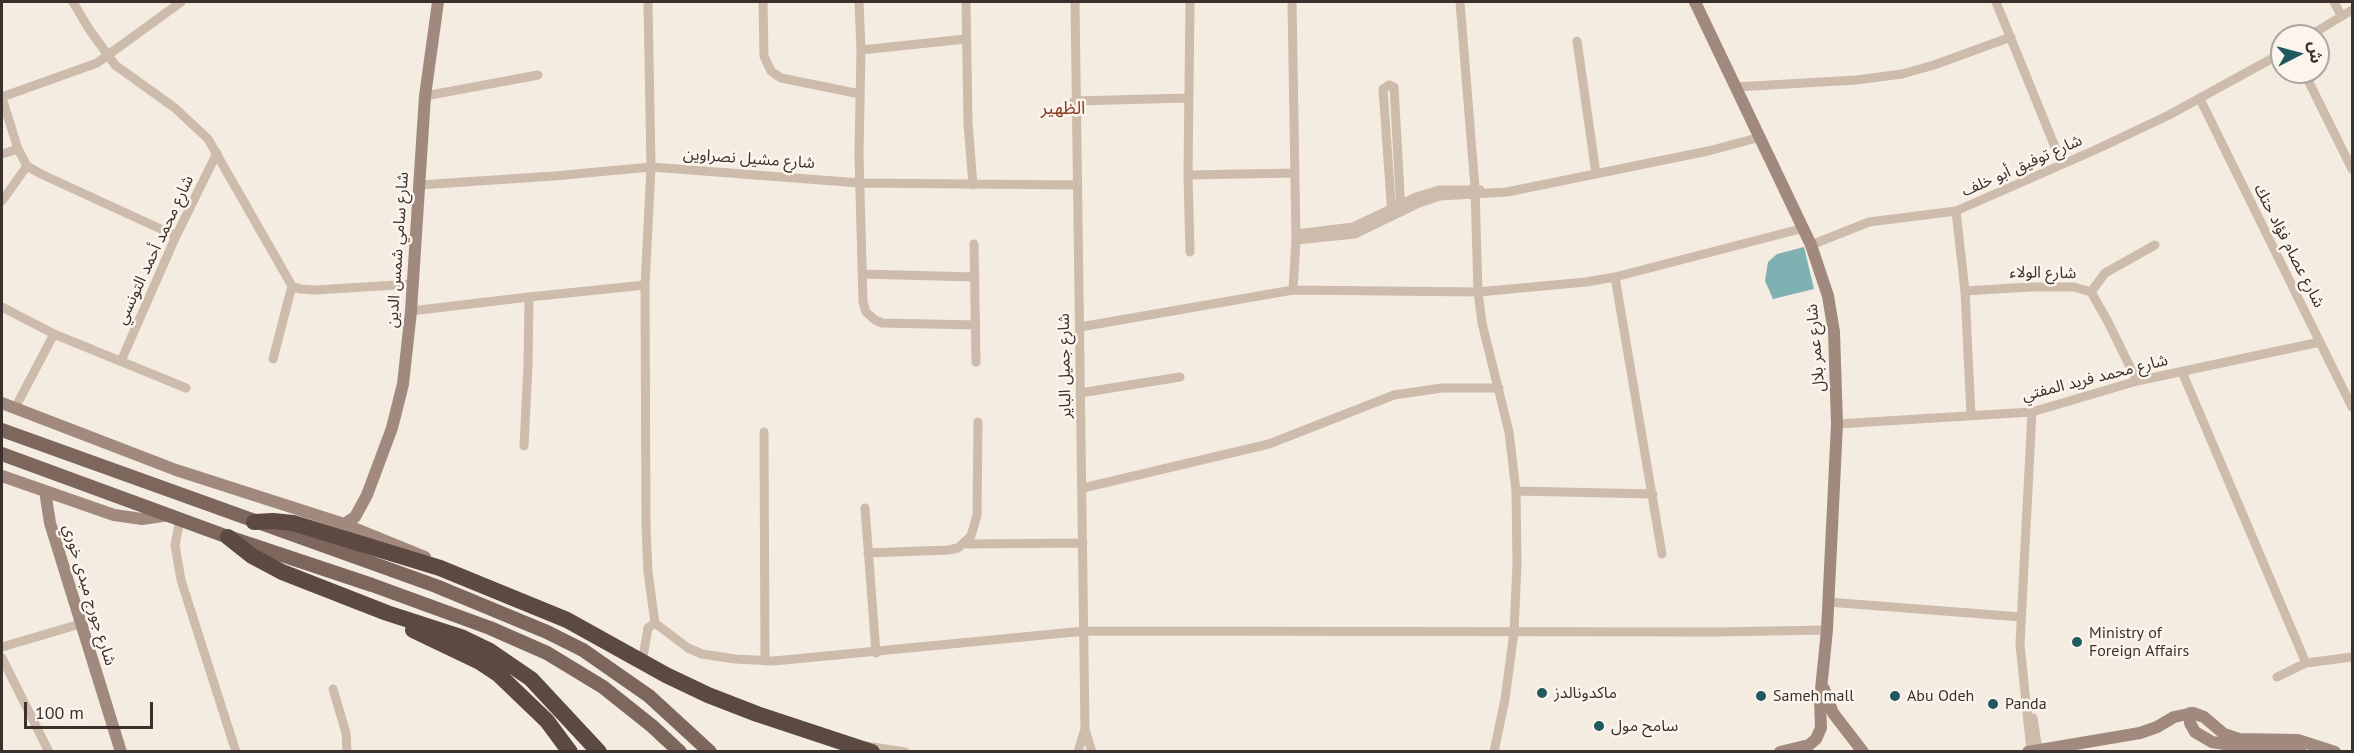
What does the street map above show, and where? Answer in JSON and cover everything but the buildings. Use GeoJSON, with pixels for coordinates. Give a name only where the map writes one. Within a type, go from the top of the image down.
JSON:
{"type":"FeatureCollection","features":[{"type":"Feature","properties":{"kind":"highway"},"geometry":{"type":"LineString","coordinates":[[254,522],[273,520],[293,523],[440,568],[567,620],[642,663],[732,705],[865,750]]}},
{"type":"Feature","properties":{"kind":"highway"},"geometry":{"type":"LineString","coordinates":[[228,537],[267,564],[387,613],[476,644],[515,667],[548,696],[599,752]]}},
{"type":"Feature","properties":{"kind":"highway"},"geometry":{"type":"LineString","coordinates":[[387,613],[412,629],[480,662],[498,674],[548,720],[570,752]]}},
{"type":"Feature","properties":{"kind":"main road"},"geometry":{"type":"LineString","coordinates":[[2,430],[436,586],[557,636],[599,660],[649,696],[710,752]]}},
{"type":"Feature","properties":{"kind":"main road"},"geometry":{"type":"LineString","coordinates":[[2,454],[228,537],[372,585],[490,628],[547,654],[603,687],[652,726],[680,752]]}},
{"type":"Feature","properties":{"kind":"street"},"geometry":{"type":"LineString","coordinates":[[73,2],[107,57],[120,69],[162,98],[208,139],[292,286],[315,290],[413,284]]}},
{"type":"Feature","properties":{"kind":"street"},"geometry":{"type":"LineString","coordinates":[[176,236],[27,166],[18,149],[2,98],[77,71],[107,57],[181,2]]}},
{"type":"Feature","properties":{"kind":"street","name":"شارع سامي شمس الدين"},"geometry":{"type":"LineString","coordinates":[[344,524],[355,517],[367,495],[386,446],[399,400],[411,312],[425,96],[438,2]]}},
{"type":"Feature","properties":{"kind":"street"},"geometry":{"type":"LineString","coordinates":[[648,2],[651,167],[645,285],[648,572],[655,623],[695,651],[727,658],[765,661],[1085,631],[1827,630]]}},
{"type":"Feature","properties":{"kind":"street"},"geometry":{"type":"LineString","coordinates":[[763,2],[764,56],[771,71],[781,78],[860,94]]}},
{"type":"Feature","properties":{"kind":"street"},"geometry":{"type":"LineString","coordinates":[[859,2],[862,274],[863,302],[866,312],[874,320],[882,323],[976,325]]}},
{"type":"Feature","properties":{"kind":"street"},"geometry":{"type":"LineString","coordinates":[[966,2],[973,185]]}},
{"type":"Feature","properties":{"kind":"street","name":"شارع جميل الباير"},"geometry":{"type":"LineString","coordinates":[[1075,2],[1074,101],[1078,185],[1085,631],[1084,729],[1078,752]]}},
{"type":"Feature","properties":{"kind":"street"},"geometry":{"type":"LineString","coordinates":[[1190,2],[1188,175],[1190,252]]}},
{"type":"Feature","properties":{"kind":"street"},"geometry":{"type":"LineString","coordinates":[[1292,2],[1296,237],[1293,291]]}},
{"type":"Feature","properties":{"kind":"street"},"geometry":{"type":"LineString","coordinates":[[1460,2],[1475,192],[1478,292],[1482,323],[1509,432],[1516,491],[1517,564],[1514,632],[1505,699],[1494,752]]}},
{"type":"Feature","properties":{"kind":"street","name":"شارع عمر بلال"},"geometry":{"type":"LineString","coordinates":[[1695,2],[1804,228],[1831,309],[1837,424],[1827,630],[1820,699],[1821,728],[1819,736],[1809,745],[1780,752]]}},
{"type":"Feature","properties":{"kind":"street"},"geometry":{"type":"LineString","coordinates":[[1996,2],[2062,164]]}},
{"type":"Feature","properties":{"kind":"street"},"geometry":{"type":"LineString","coordinates":[[2334,2],[2341,15]]}},
{"type":"Feature","properties":{"kind":"street"},"geometry":{"type":"LineString","coordinates":[[2327,24],[2352,10]]}},
{"type":"Feature","properties":{"kind":"street"},"geometry":{"type":"LineString","coordinates":[[1736,87],[1856,80],[1902,74],[2011,37]]}},
{"type":"Feature","properties":{"kind":"street"},"geometry":{"type":"LineString","coordinates":[[861,50],[966,39]]}},
{"type":"Feature","properties":{"kind":"street"},"geometry":{"type":"LineString","coordinates":[[1577,41],[1596,174]]}},
{"type":"Feature","properties":{"kind":"street","name":"شارع توفيق أبو خلف"},"geometry":{"type":"LineString","coordinates":[[1971,415],[1965,291],[1956,211],[2095,150],[2200,99],[2270,60]]}},
{"type":"Feature","properties":{"kind":"street"},"geometry":{"type":"LineString","coordinates":[[425,96],[538,75]]}},
{"type":"Feature","properties":{"kind":"street"},"geometry":{"type":"LineString","coordinates":[[2310,84],[2352,169]]}},
{"type":"Feature","properties":{"kind":"street"},"geometry":{"type":"LineString","coordinates":[[1389,85],[1394,87],[1396,211],[1383,89],[1389,85]]}},
{"type":"Feature","properties":{"kind":"street"},"geometry":{"type":"LineString","coordinates":[[1074,101],[1189,98]]}},
{"type":"Feature","properties":{"kind":"street","name":"شارع عصام فؤاد حتك"},"geometry":{"type":"LineString","coordinates":[[2200,99],[2352,407]]}},
{"type":"Feature","properties":{"kind":"street"},"geometry":{"type":"LineString","coordinates":[[1385,107],[1395,106]]}},
{"type":"Feature","properties":{"kind":"street"},"geometry":{"type":"LineString","coordinates":[[1296,237],[1353,228],[1440,196],[1475,192],[1507,192],[1761,138]]}},
{"type":"Feature","properties":{"kind":"street"},"geometry":{"type":"LineString","coordinates":[[2,154],[18,149]]}},
{"type":"Feature","properties":{"kind":"street","name":"شارع محمد أحمد التونسي"},"geometry":{"type":"LineString","coordinates":[[121,361],[176,236],[217,153]]}},
{"type":"Feature","properties":{"kind":"street"},"geometry":{"type":"LineString","coordinates":[[2,201],[27,166]]}},
{"type":"Feature","properties":{"kind":"street","name":"شارع مشيل نصراوين"},"geometry":{"type":"LineString","coordinates":[[419,185],[651,167],[861,183],[1078,185]]}},
{"type":"Feature","properties":{"kind":"street"},"geometry":{"type":"LineString","coordinates":[[1188,175],[1295,173]]}},
{"type":"Feature","properties":{"kind":"street"},"geometry":{"type":"LineString","coordinates":[[1811,245],[1869,222],[1956,211]]}},
{"type":"Feature","properties":{"kind":"street"},"geometry":{"type":"LineString","coordinates":[[1080,327],[1293,291],[1478,292],[1557,286],[1615,277],[1804,228]]}},
{"type":"Feature","properties":{"kind":"street"},"geometry":{"type":"LineString","coordinates":[[974,244],[976,362]]}},
{"type":"Feature","properties":{"kind":"street"},"geometry":{"type":"LineString","coordinates":[[2091,292],[2105,273],[2155,245]]}},
{"type":"Feature","properties":{"kind":"street"},"geometry":{"type":"LineString","coordinates":[[862,274],[975,277]]}},
{"type":"Feature","properties":{"kind":"street"},"geometry":{"type":"LineString","coordinates":[[1615,277],[1662,554]]}},
{"type":"Feature","properties":{"kind":"street"},"geometry":{"type":"LineString","coordinates":[[411,312],[645,285]]}},
{"type":"Feature","properties":{"kind":"street"},"geometry":{"type":"LineString","coordinates":[[273,359],[292,286]]}},
{"type":"Feature","properties":{"kind":"street","name":"شارع الولاء"},"geometry":{"type":"LineString","coordinates":[[1965,291],[2074,287],[2091,292],[2137,381]]}},
{"type":"Feature","properties":{"kind":"street"},"geometry":{"type":"LineString","coordinates":[[524,446],[529,297]]}},
{"type":"Feature","properties":{"kind":"street"},"geometry":{"type":"LineString","coordinates":[[2,307],[54,334],[186,388]]}},
{"type":"Feature","properties":{"kind":"street"},"geometry":{"type":"LineString","coordinates":[[15,408],[54,334]]}},
{"type":"Feature","properties":{"kind":"street","name":"شارع محمد فريد المفتي"},"geometry":{"type":"LineString","coordinates":[[1837,424],[2032,412],[2137,381],[2320,342]]}},
{"type":"Feature","properties":{"kind":"street"},"geometry":{"type":"LineString","coordinates":[[2182,372],[2306,663]]}},
{"type":"Feature","properties":{"kind":"street"},"geometry":{"type":"LineString","coordinates":[[1080,393],[1180,377]]}},
{"type":"Feature","properties":{"kind":"street"},"geometry":{"type":"LineString","coordinates":[[1083,488],[1269,444],[1394,395],[1442,388],[1499,388]]}},
{"type":"Feature","properties":{"kind":"street"},"geometry":{"type":"LineString","coordinates":[[2,404],[176,470],[344,524],[419,555],[440,568]]}},
{"type":"Feature","properties":{"kind":"street"},"geometry":{"type":"LineString","coordinates":[[2032,412],[2020,639],[2032,751],[2140,732],[2190,713],[2200,714],[2217,729],[2239,739],[2298,740],[2335,752]]}},
{"type":"Feature","properties":{"kind":"street"},"geometry":{"type":"LineString","coordinates":[[964,544],[974,531],[977,521],[978,422]]}},
{"type":"Feature","properties":{"kind":"street"},"geometry":{"type":"LineString","coordinates":[[764,432],[765,661]]}},
{"type":"Feature","properties":{"kind":"street"},"geometry":{"type":"LineString","coordinates":[[2,476],[114,515],[142,519],[175,518],[181,580],[236,752]]}},
{"type":"Feature","properties":{"kind":"street","name":"شارع جورج مبدى خوري"},"geometry":{"type":"LineString","coordinates":[[45,491],[50,524],[121,752]]}},
{"type":"Feature","properties":{"kind":"street"},"geometry":{"type":"LineString","coordinates":[[1516,491],[1653,494]]}},
{"type":"Feature","properties":{"kind":"street","name":"شارع سامي شمس الدين"},"geometry":{"type":"LineString","coordinates":[[367,495],[364,520],[370,534]]}},
{"type":"Feature","properties":{"kind":"street"},"geometry":{"type":"LineString","coordinates":[[865,508],[876,652]]}},
{"type":"Feature","properties":{"kind":"street"},"geometry":{"type":"LineString","coordinates":[[868,553],[948,550],[964,544],[1083,543]]}},
{"type":"Feature","properties":{"kind":"street"},"geometry":{"type":"LineString","coordinates":[[1828,602],[2021,617]]}},
{"type":"Feature","properties":{"kind":"street"},"geometry":{"type":"LineString","coordinates":[[642,663],[648,628],[655,623]]}},
{"type":"Feature","properties":{"kind":"street"},"geometry":{"type":"LineString","coordinates":[[2,647],[80,624]]}},
{"type":"Feature","properties":{"kind":"street"},"geometry":{"type":"LineString","coordinates":[[2277,677],[2306,663],[2352,657]]}},
{"type":"Feature","properties":{"kind":"street"},"geometry":{"type":"LineString","coordinates":[[2,658],[49,752]]}},
{"type":"Feature","properties":{"kind":"street","name":"شارع عمر بلال"},"geometry":{"type":"LineString","coordinates":[[1823,685],[1826,699],[1833,713],[1863,752]]}},
{"type":"Feature","properties":{"kind":"street"},"geometry":{"type":"LineString","coordinates":[[333,689],[346,733],[347,752]]}},
{"type":"Feature","properties":{"kind":"street"},"geometry":{"type":"LineString","coordinates":[[2190,713],[2190,723],[2195,732],[2212,742],[2250,748],[2294,748],[2301,752]]}},
{"type":"Feature","properties":{"kind":"street","name":"شارع جميل الباير"},"geometry":{"type":"LineString","coordinates":[[1084,729],[1092,752]]}},
{"type":"Feature","properties":{"kind":"street"},"geometry":{"type":"LineString","coordinates":[[865,750],[874,746],[905,752]]}},
{"type":"Feature","properties":{"kind":"water"},"geometry":{"type":"Polygon","coordinates":[[[1804,247],[1814,289],[1773,299],[1765,281],[1768,262],[1777,254],[1804,247]]]}},
{"type":"Feature","properties":{"kind":"place","name":"Ministry of Foreign Affairs"},"geometry":{"type":"Point","coordinates":[2077,642]}},
{"type":"Feature","properties":{"kind":"place","name":"ماكدونالدز"},"geometry":{"type":"Point","coordinates":[1542,693]}},
{"type":"Feature","properties":{"kind":"place","name":"Sameh mall"},"geometry":{"type":"Point","coordinates":[1761,696]}},
{"type":"Feature","properties":{"kind":"place","name":"Abu Odeh"},"geometry":{"type":"Point","coordinates":[1895,696]}},
{"type":"Feature","properties":{"kind":"place","name":"Panda"},"geometry":{"type":"Point","coordinates":[1993,704]}},
{"type":"Feature","properties":{"kind":"place","name":"سامح مول"},"geometry":{"type":"Point","coordinates":[1599,726]}},
{"type":"Feature","properties":{"kind":"district","name":"الظهير"},"geometry":{"type":"Point","coordinates":[1063,109]}}]}
